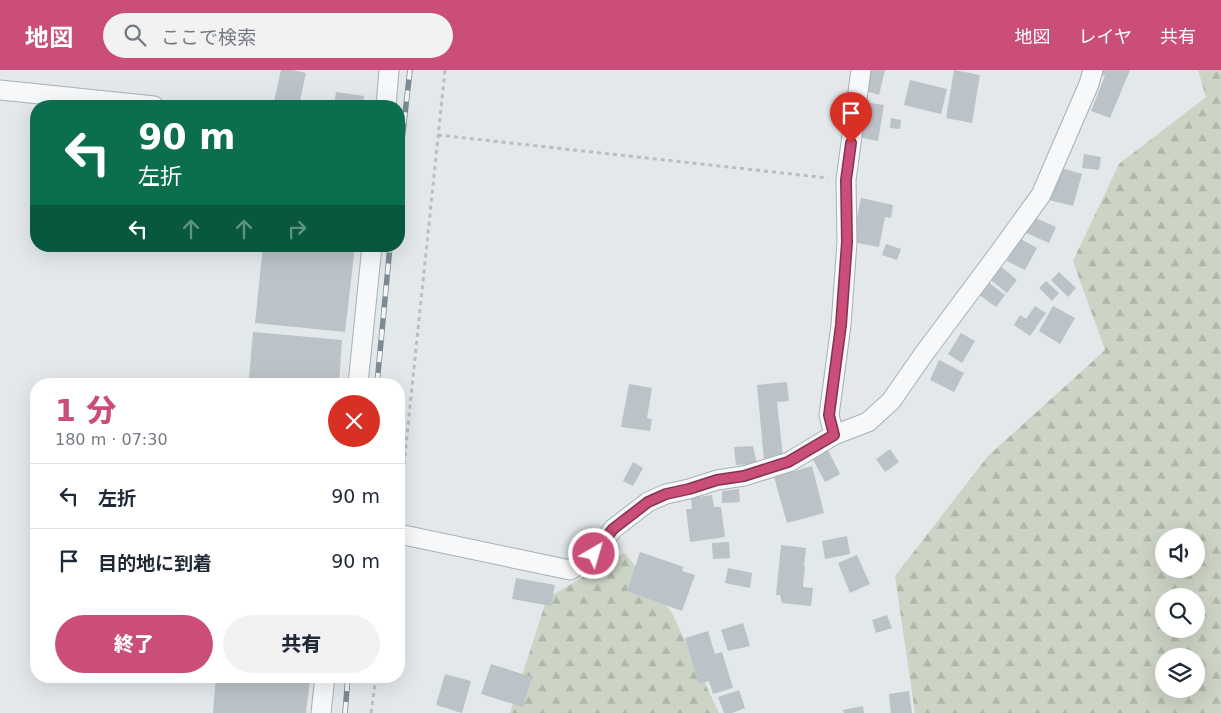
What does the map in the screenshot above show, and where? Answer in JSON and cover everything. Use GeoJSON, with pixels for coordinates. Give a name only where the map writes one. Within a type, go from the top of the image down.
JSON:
{"type":"FeatureCollection","features":[{"type":"Feature","properties":{"kind":"street"},"geometry":{"type":"LineString","coordinates":[[386,100],[389,70]]}},
{"type":"Feature","properties":{"kind":"street"},"geometry":{"type":"LineString","coordinates":[[834,435],[829,415],[842,316],[847,242],[846,180],[860,70]]}},
{"type":"Feature","properties":{"kind":"street"},"geometry":{"type":"LineString","coordinates":[[405,535],[570,570],[594,554],[613,529],[648,502],[666,494],[717,480],[744,476],[788,462],[834,435],[868,422],[891,401],[1040,195],[1089,84],[1093,70]]}},
{"type":"Feature","properties":{"kind":"street"},"geometry":{"type":"LineString","coordinates":[[0,90],[96,100]]}},
{"type":"Feature","properties":{"kind":"street"},"geometry":{"type":"LineString","coordinates":[[359,378],[371,252]]}},
{"type":"Feature","properties":{"kind":"street"},"geometry":{"type":"LineString","coordinates":[[321,713],[324,683]]}},
{"type":"Feature","properties":{"kind":"path"},"geometry":{"type":"LineString","coordinates":[[405,454],[445,70]]}},
{"type":"Feature","properties":{"kind":"path"},"geometry":{"type":"LineString","coordinates":[[438,135],[846,180]]}},
{"type":"Feature","properties":{"kind":"path"},"geometry":{"type":"LineString","coordinates":[[371,713],[375,683]]}},
{"type":"Feature","properties":{"kind":"green space"},"geometry":{"type":"Polygon","coordinates":[[[1198,70],[1221,70],[1221,713],[915,713],[895,576],[988,456],[1105,350],[1073,261],[1119,164],[1206,97],[1198,70]]]}},
{"type":"Feature","properties":{"kind":"green space"},"geometry":{"type":"Polygon","coordinates":[[[625,553],[672,613],[719,713],[510,713],[547,598],[625,553]]]}},
{"type":"Feature","properties":{"kind":"building"},"geometry":{"type":"Polygon","coordinates":[[[281,70],[306,73],[300,100],[274,100],[281,70]]]}},
{"type":"Feature","properties":{"kind":"building"},"geometry":{"type":"Polygon","coordinates":[[[866,70],[885,70],[879,95],[862,90],[866,70]]]}},
{"type":"Feature","properties":{"kind":"building"},"geometry":{"type":"Polygon","coordinates":[[[954,70],[980,75],[972,123],[946,118],[954,70]]]}},
{"type":"Feature","properties":{"kind":"building"},"geometry":{"type":"Polygon","coordinates":[[[1100,70],[1130,70],[1110,118],[1091,111],[1105,76],[1099,74],[1100,70]]]}},
{"type":"Feature","properties":{"kind":"building"},"geometry":{"type":"Polygon","coordinates":[[[910,80],[947,89],[941,114],[904,105],[910,80]]]}},
{"type":"Feature","properties":{"kind":"building"},"geometry":{"type":"Polygon","coordinates":[[[336,92],[364,96],[364,100],[335,100],[336,92]]]}},
{"type":"Feature","properties":{"kind":"building"},"geometry":{"type":"Polygon","coordinates":[[[863,102],[884,105],[878,141],[858,137],[863,102]]]}},
{"type":"Feature","properties":{"kind":"building"},"geometry":{"type":"Polygon","coordinates":[[[891,118],[901,120],[900,129],[890,128],[891,118]]]}},
{"type":"Feature","properties":{"kind":"building"},"geometry":{"type":"Polygon","coordinates":[[[1084,154],[1101,157],[1099,170],[1082,168],[1084,154]]]}},
{"type":"Feature","properties":{"kind":"building"},"geometry":{"type":"Polygon","coordinates":[[[1058,167],[1082,174],[1073,206],[1049,200],[1058,167]]]}},
{"type":"Feature","properties":{"kind":"building"},"geometry":{"type":"Polygon","coordinates":[[[861,198],[893,205],[891,218],[885,217],[879,247],[852,242],[861,198]]]}},
{"type":"Feature","properties":{"kind":"building"},"geometry":{"type":"Polygon","coordinates":[[[1029,215],[1056,227],[1049,243],[1022,231],[1029,215]]]}},
{"type":"Feature","properties":{"kind":"building"},"geometry":{"type":"Polygon","coordinates":[[[1019,238],[1037,248],[1025,270],[1007,261],[1019,238]]]}},
{"type":"Feature","properties":{"kind":"building"},"geometry":{"type":"Polygon","coordinates":[[[886,244],[901,249],[897,260],[882,255],[886,244]]]}},
{"type":"Feature","properties":{"kind":"building"},"geometry":{"type":"Polygon","coordinates":[[[262,252],[354,252],[345,332],[255,323],[262,252]]]}},
{"type":"Feature","properties":{"kind":"building"},"geometry":{"type":"Polygon","coordinates":[[[998,264],[1017,280],[1007,293],[987,277],[998,264]]]}},
{"type":"Feature","properties":{"kind":"building"},"geometry":{"type":"Polygon","coordinates":[[[1059,272],[1076,288],[1068,297],[1051,280],[1059,272]]]}},
{"type":"Feature","properties":{"kind":"building"},"geometry":{"type":"Polygon","coordinates":[[[1046,281],[1059,293],[1052,301],[1039,288],[1046,281]]]}},
{"type":"Feature","properties":{"kind":"building"},"geometry":{"type":"Polygon","coordinates":[[[988,282],[1005,295],[996,307],[978,294],[988,282]]]}},
{"type":"Feature","properties":{"kind":"building"},"geometry":{"type":"Polygon","coordinates":[[[1035,306],[1046,313],[1030,336],[1014,325],[1020,315],[1026,319],[1035,306]]]}},
{"type":"Feature","properties":{"kind":"building"},"geometry":{"type":"Polygon","coordinates":[[[1053,306],[1075,318],[1060,344],[1039,331],[1053,306]]]}},
{"type":"Feature","properties":{"kind":"building"},"geometry":{"type":"Polygon","coordinates":[[[253,332],[342,340],[339,378],[249,378],[253,332]]]}},
{"type":"Feature","properties":{"kind":"building"},"geometry":{"type":"Polygon","coordinates":[[[961,333],[975,341],[962,363],[948,354],[961,333]]]}},
{"type":"Feature","properties":{"kind":"building"},"geometry":{"type":"Polygon","coordinates":[[[939,360],[964,373],[954,392],[930,380],[939,360]]]}},
{"type":"Feature","properties":{"kind":"building"},"geometry":{"type":"Polygon","coordinates":[[[787,382],[789,401],[777,402],[783,458],[764,460],[757,385],[787,382]]]}},
{"type":"Feature","properties":{"kind":"building"},"geometry":{"type":"Polygon","coordinates":[[[629,384],[652,388],[647,418],[652,419],[650,431],[621,427],[629,384]]]}},
{"type":"Feature","properties":{"kind":"building"},"geometry":{"type":"Polygon","coordinates":[[[753,446],[757,464],[736,465],[734,447],[753,446]]]}},
{"type":"Feature","properties":{"kind":"building"},"geometry":{"type":"Polygon","coordinates":[[[827,448],[840,474],[825,482],[811,456],[827,448]]]}},
{"type":"Feature","properties":{"kind":"building"},"geometry":{"type":"Polygon","coordinates":[[[890,449],[899,462],[885,472],[876,459],[890,449]]]}},
{"type":"Feature","properties":{"kind":"building"},"geometry":{"type":"Polygon","coordinates":[[[633,462],[643,468],[633,486],[623,481],[633,462]]]}},
{"type":"Feature","properties":{"kind":"building"},"geometry":{"type":"Polygon","coordinates":[[[812,466],[824,513],[787,523],[774,477],[812,466]]]}},
{"type":"Feature","properties":{"kind":"building"},"geometry":{"type":"Polygon","coordinates":[[[739,489],[740,502],[722,503],[722,491],[739,489]]]}},
{"type":"Feature","properties":{"kind":"building"},"geometry":{"type":"Polygon","coordinates":[[[712,495],[714,507],[721,507],[725,537],[690,542],[686,509],[692,509],[691,498],[712,495]]]}},
{"type":"Feature","properties":{"kind":"building"},"geometry":{"type":"Polygon","coordinates":[[[847,536],[850,554],[825,559],[822,541],[847,536]]]}},
{"type":"Feature","properties":{"kind":"building"},"geometry":{"type":"Polygon","coordinates":[[[729,542],[730,558],[713,559],[712,543],[729,542]]]}},
{"type":"Feature","properties":{"kind":"building"},"geometry":{"type":"Polygon","coordinates":[[[781,545],[806,548],[803,587],[813,588],[811,606],[782,603],[780,595],[776,595],[781,545]]]}},
{"type":"Feature","properties":{"kind":"building"},"geometry":{"type":"Polygon","coordinates":[[[640,552],[684,567],[682,571],[695,575],[682,611],[627,591],[640,552]]]}},
{"type":"Feature","properties":{"kind":"building"},"geometry":{"type":"Polygon","coordinates":[[[857,555],[870,584],[850,593],[838,563],[857,555]]]}},
{"type":"Feature","properties":{"kind":"building"},"geometry":{"type":"Polygon","coordinates":[[[728,568],[752,573],[750,588],[725,583],[728,568]]]}},
{"type":"Feature","properties":{"kind":"building"},"geometry":{"type":"Polygon","coordinates":[[[516,578],[555,585],[551,606],[512,599],[516,578]]]}},
{"type":"Feature","properties":{"kind":"building"},"geometry":{"type":"Polygon","coordinates":[[[887,615],[892,628],[876,633],[872,620],[887,615]]]}},
{"type":"Feature","properties":{"kind":"building"},"geometry":{"type":"Polygon","coordinates":[[[743,623],[750,646],[728,651],[721,630],[743,623]]]}},
{"type":"Feature","properties":{"kind":"building"},"geometry":{"type":"Polygon","coordinates":[[[708,631],[715,654],[722,652],[733,688],[713,694],[709,681],[699,684],[685,638],[708,631]]]}},
{"type":"Feature","properties":{"kind":"building"},"geometry":{"type":"Polygon","coordinates":[[[491,664],[532,677],[523,707],[481,694],[491,664]]]}},
{"type":"Feature","properties":{"kind":"building"},"geometry":{"type":"Polygon","coordinates":[[[445,674],[471,681],[462,713],[436,705],[445,674]]]}},
{"type":"Feature","properties":{"kind":"building"},"geometry":{"type":"Polygon","coordinates":[[[215,683],[310,683],[306,713],[213,713],[215,683]]]}},
{"type":"Feature","properties":{"kind":"building"},"geometry":{"type":"Polygon","coordinates":[[[739,690],[745,708],[732,713],[724,713],[718,697],[739,690]]]}},
{"type":"Feature","properties":{"kind":"building"},"geometry":{"type":"Polygon","coordinates":[[[909,691],[912,713],[891,713],[889,694],[909,691]]]}},
{"type":"Feature","properties":{"kind":"building"},"geometry":{"type":"Polygon","coordinates":[[[863,706],[864,713],[844,713],[843,710],[863,706]]]}},
{"type":"Feature","properties":{"kind":"railway"},"geometry":{"type":"LineString","coordinates":[[405,114],[410,70]]}},
{"type":"Feature","properties":{"kind":"railway"},"geometry":{"type":"LineString","coordinates":[[378,378],[389,252]]}},
{"type":"Feature","properties":{"kind":"railway"},"geometry":{"type":"LineString","coordinates":[[345,713],[347,683]]}},
{"type":"Feature","properties":{"kind":"route"},"geometry":{"type":"LineString","coordinates":[[594,554],[613,529],[648,502],[666,494],[717,480],[744,476],[788,462],[834,435],[829,415],[841,325],[847,242],[846,180],[851,143]]}}]}
